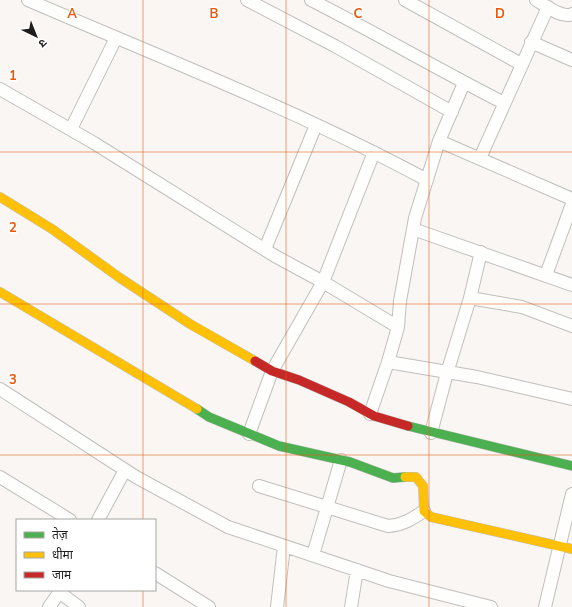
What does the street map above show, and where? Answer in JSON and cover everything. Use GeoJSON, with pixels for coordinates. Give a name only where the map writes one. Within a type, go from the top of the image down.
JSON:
{"type":"FeatureCollection","features":[{"type":"Feature","properties":{"kind":"street"},"geometry":{"type":"LineString","coordinates":[[28,0],[316,125],[374,152],[427,180]]}},
{"type":"Feature","properties":{"kind":"street"},"geometry":{"type":"LineString","coordinates":[[246,0],[335,46],[452,112]]}},
{"type":"Feature","properties":{"kind":"street"},"geometry":{"type":"LineString","coordinates":[[311,0],[370,30],[464,83],[504,103]]}},
{"type":"Feature","properties":{"kind":"street"},"geometry":{"type":"LineString","coordinates":[[405,0],[521,64]]}},
{"type":"Feature","properties":{"kind":"street"},"geometry":{"type":"LineString","coordinates":[[536,0],[561,14],[568,16],[572,14]]}},
{"type":"Feature","properties":{"kind":"street"},"geometry":{"type":"LineString","coordinates":[[480,158],[521,64],[548,7]]}},
{"type":"Feature","properties":{"kind":"street"},"geometry":{"type":"LineString","coordinates":[[71,129],[116,38]]}},
{"type":"Feature","properties":{"kind":"street"},"geometry":{"type":"LineString","coordinates":[[531,42],[572,60]]}},
{"type":"Feature","properties":{"kind":"street"},"geometry":{"type":"LineString","coordinates":[[370,414],[388,362],[398,327],[400,301],[413,229],[439,141],[464,83]]}},
{"type":"Feature","properties":{"kind":"street"},"geometry":{"type":"LineString","coordinates":[[0,88],[71,129],[264,249],[398,327]]}},
{"type":"Feature","properties":{"kind":"street"},"geometry":{"type":"LineString","coordinates":[[264,249],[316,125]]}},
{"type":"Feature","properties":{"kind":"street"},"geometry":{"type":"LineString","coordinates":[[439,141],[572,199]]}},
{"type":"Feature","properties":{"kind":"street"},"geometry":{"type":"LineString","coordinates":[[249,434],[272,371],[323,282],[374,152]]}},
{"type":"Feature","properties":{"kind":"street"},"geometry":{"type":"LineString","coordinates":[[0,196],[52,229],[120,278],[190,324],[272,371],[299,380],[349,402],[370,414],[431,432],[572,466]]}},
{"type":"Feature","properties":{"kind":"street"},"geometry":{"type":"LineString","coordinates":[[546,275],[572,204]]}},
{"type":"Feature","properties":{"kind":"street"},"geometry":{"type":"LineString","coordinates":[[413,229],[572,285]]}},
{"type":"Feature","properties":{"kind":"street"},"geometry":{"type":"LineString","coordinates":[[431,432],[470,298],[481,252]]}},
{"type":"Feature","properties":{"kind":"street"},"geometry":{"type":"LineString","coordinates":[[0,292],[170,392],[209,417],[279,446],[341,460],[393,478],[416,477],[423,486],[424,511],[431,517],[460,526],[572,550]]}},
{"type":"Feature","properties":{"kind":"street"},"geometry":{"type":"LineString","coordinates":[[470,298],[522,307],[572,326]]}},
{"type":"Feature","properties":{"kind":"street"},"geometry":{"type":"LineString","coordinates":[[388,362],[477,377],[572,399]]}},
{"type":"Feature","properties":{"kind":"street"},"geometry":{"type":"LineString","coordinates":[[0,390],[125,470],[228,527],[389,581],[491,607]]}},
{"type":"Feature","properties":{"kind":"street"},"geometry":{"type":"LineString","coordinates":[[313,555],[341,460]]}},
{"type":"Feature","properties":{"kind":"street"},"geometry":{"type":"LineString","coordinates":[[99,519],[125,470]]}},
{"type":"Feature","properties":{"kind":"street"},"geometry":{"type":"LineString","coordinates":[[0,477],[68,519]]}},
{"type":"Feature","properties":{"kind":"street"},"geometry":{"type":"LineString","coordinates":[[259,486],[328,506],[388,526],[398,525],[409,521],[424,511]]}},
{"type":"Feature","properties":{"kind":"street"},"geometry":{"type":"LineString","coordinates":[[545,607],[572,494]]}},
{"type":"Feature","properties":{"kind":"street"},"geometry":{"type":"LineString","coordinates":[[277,607],[284,546]]}},
{"type":"Feature","properties":{"kind":"street"},"geometry":{"type":"LineString","coordinates":[[351,607],[357,570]]}},
{"type":"Feature","properties":{"kind":"street"},"geometry":{"type":"LineString","coordinates":[[156,574],[209,607]]}},
{"type":"Feature","properties":{"kind":"street"},"geometry":{"type":"LineString","coordinates":[[49,607],[60,591],[79,607]]}},
{"type":"Feature","properties":{"kind":"traffic: fast"},"geometry":{"type":"LineString","coordinates":[[197,409],[209,417],[279,446],[350,462],[393,478],[405,477]]}},
{"type":"Feature","properties":{"kind":"traffic: fast"},"geometry":{"type":"LineString","coordinates":[[408,426],[572,466]]}},
{"type":"Feature","properties":{"kind":"traffic: slow"},"geometry":{"type":"LineString","coordinates":[[0,197],[52,229],[120,278],[190,324],[255,361]]}},
{"type":"Feature","properties":{"kind":"traffic: slow"},"geometry":{"type":"LineString","coordinates":[[0,292],[197,409]]}},
{"type":"Feature","properties":{"kind":"traffic: slow"},"geometry":{"type":"LineString","coordinates":[[405,477],[416,477],[423,486],[424,511],[431,517],[572,549]]}},
{"type":"Feature","properties":{"kind":"traffic: jam"},"geometry":{"type":"LineString","coordinates":[[255,361],[272,371],[299,380],[349,402],[374,416],[408,426]]}}]}
